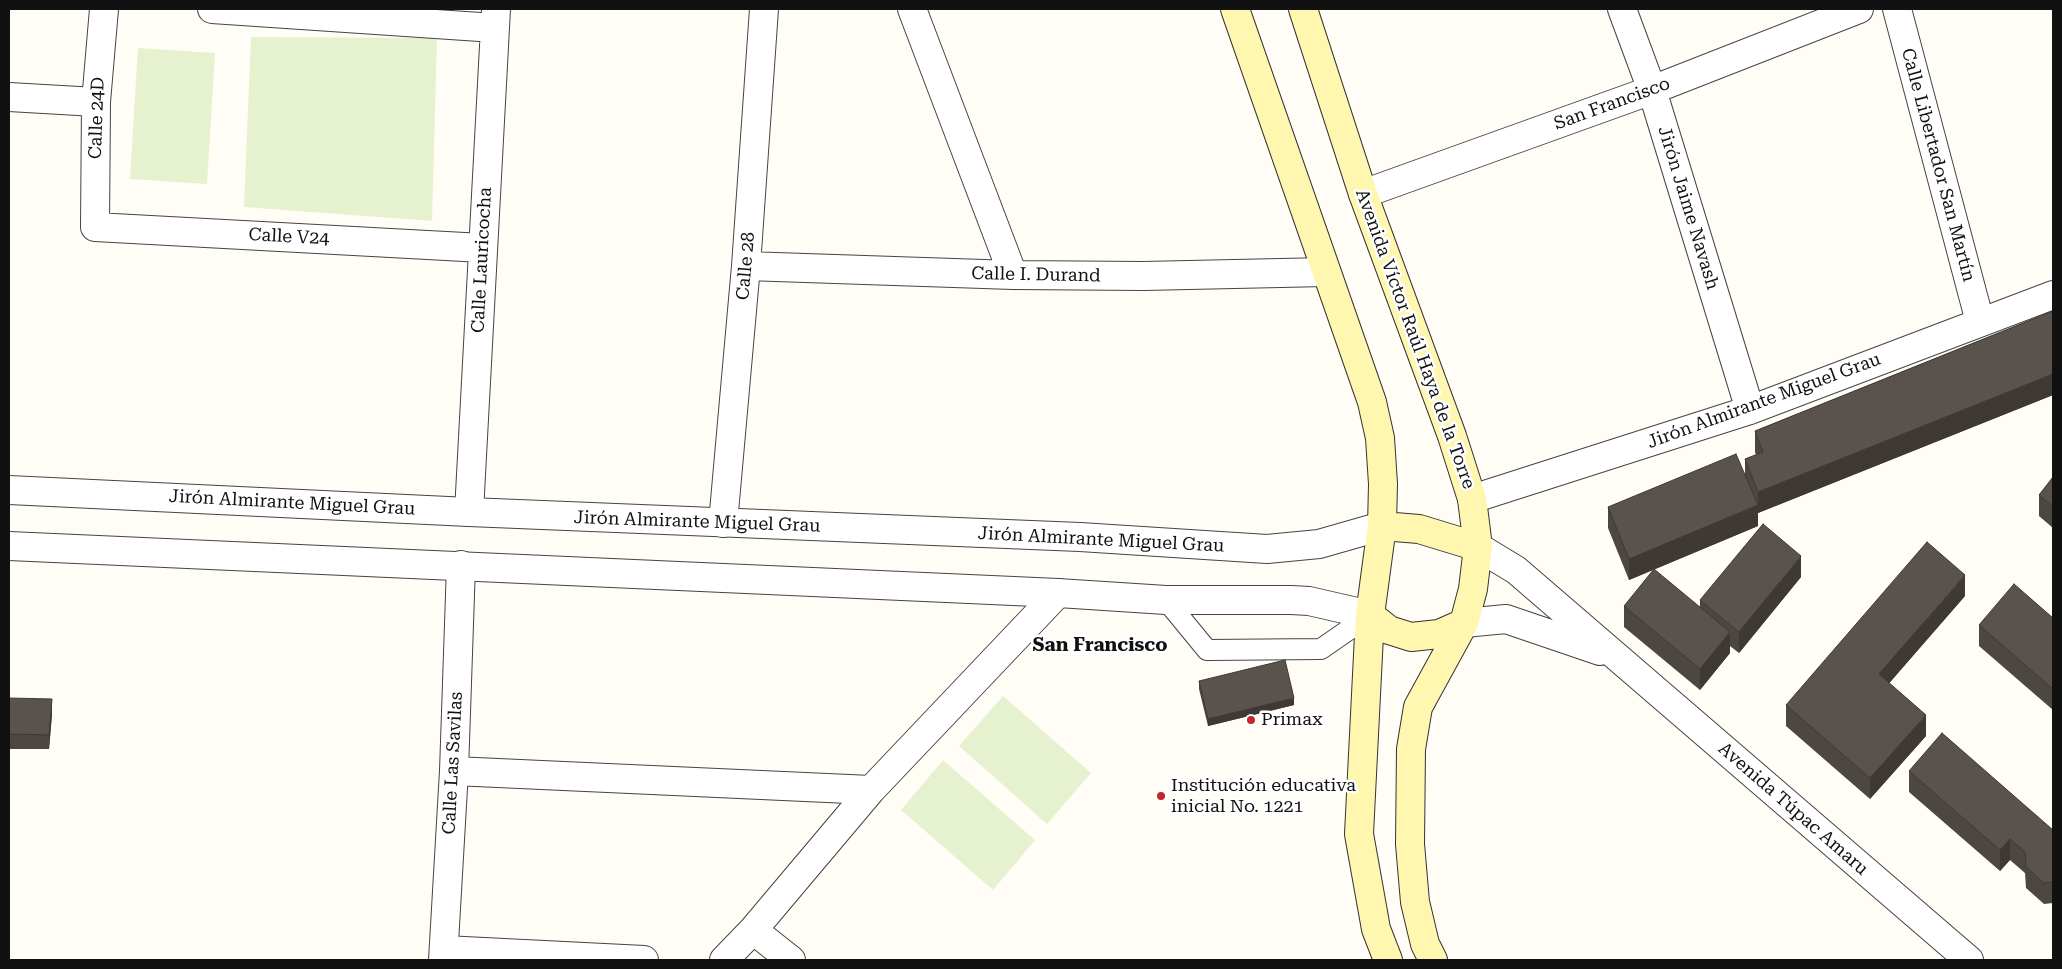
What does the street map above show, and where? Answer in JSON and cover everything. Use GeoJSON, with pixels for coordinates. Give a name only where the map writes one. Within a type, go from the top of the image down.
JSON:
{"type":"FeatureCollection","features":[{"type":"Feature","properties":{"kind":"main road"},"geometry":{"type":"LineString","coordinates":[[1235,9],[1372,402],[1380,438],[1383,484],[1382,526],[1370,614],[1359,834],[1376,929],[1388,960]]}},
{"type":"Feature","properties":{"kind":"main road","name":"Avenida Víctor Raúl Haya de la Torre"},"geometry":{"type":"LineString","coordinates":[[1303,9],[1363,194],[1452,436],[1472,499],[1478,547],[1473,588],[1464,623],[1418,707],[1411,749],[1410,844],[1415,902],[1425,944],[1433,960]]}},
{"type":"Feature","properties":{"kind":"main road"},"geometry":{"type":"LineString","coordinates":[[1382,526],[1418,529],[1478,547]]}},
{"type":"Feature","properties":{"kind":"main road"},"geometry":{"type":"LineString","coordinates":[[1370,614],[1389,630],[1411,637],[1439,634],[1464,623]]}},
{"type":"Feature","properties":{"kind":"street","name":"Calle 24D"},"geometry":{"type":"LineString","coordinates":[[95,227],[96,102],[104,9]]}},
{"type":"Feature","properties":{"kind":"street"},"geometry":{"type":"LineString","coordinates":[[212,9],[496,18]]}},
{"type":"Feature","properties":{"kind":"street","name":"Calle 28"},"geometry":{"type":"LineString","coordinates":[[723,523],[746,266],[764,9]]}},
{"type":"Feature","properties":{"kind":"street"},"geometry":{"type":"LineString","coordinates":[[912,9],[1013,275]]}},
{"type":"Feature","properties":{"kind":"street","name":"Jirón Jaime Navash"},"geometry":{"type":"LineString","coordinates":[[1622,9],[1652,90],[1750,410]]}},
{"type":"Feature","properties":{"kind":"street","name":"San Francisco"},"geometry":{"type":"LineString","coordinates":[[1363,194],[1652,90],[1859,9]]}},
{"type":"Feature","properties":{"kind":"street","name":"Calle Libertador San Martín"},"geometry":{"type":"LineString","coordinates":[[1896,9],[1980,322]]}},
{"type":"Feature","properties":{"kind":"street","name":"Calle Lauricocha"},"geometry":{"type":"LineString","coordinates":[[469,512],[496,18]]}},
{"type":"Feature","properties":{"kind":"street"},"geometry":{"type":"LineString","coordinates":[[9,98],[96,102]]}},
{"type":"Feature","properties":{"kind":"street","name":"Calle V24"},"geometry":{"type":"LineString","coordinates":[[95,227],[483,248]]}},
{"type":"Feature","properties":{"kind":"street","name":"Calle I. Durand"},"geometry":{"type":"LineString","coordinates":[[746,266],[1013,275],[1143,276],[1326,272]]}},
{"type":"Feature","properties":{"kind":"street","name":"Jirón Almirante Miguel Grau"},"geometry":{"type":"LineString","coordinates":[[1472,499],[1750,410],[2053,295]]}},
{"type":"Feature","properties":{"kind":"street","name":"Jirón Almirante Miguel Grau"},"geometry":{"type":"LineString","coordinates":[[9,490],[469,512],[1070,537],[1267,549],[1319,544],[1382,526]]}},
{"type":"Feature","properties":{"kind":"street"},"geometry":{"type":"LineString","coordinates":[[9,546],[461,565],[1058,593],[1166,600],[1309,601],[1370,614]]}},
{"type":"Feature","properties":{"kind":"street","name":"Avenida Túpac Amaru"},"geometry":{"type":"LineString","coordinates":[[1478,547],[1516,570],[1969,960]]}},
{"type":"Feature","properties":{"kind":"street","name":"Calle Las Savilas"},"geometry":{"type":"LineString","coordinates":[[444,955],[454,771],[461,565]]}},
{"type":"Feature","properties":{"kind":"street"},"geometry":{"type":"LineString","coordinates":[[724,960],[753,930],[871,790],[1058,593]]}},
{"type":"Feature","properties":{"kind":"street","name":"Avenida Túpac Amaru"},"geometry":{"type":"LineString","coordinates":[[1464,623],[1506,620],[1536,628],[1616,657]]}},
{"type":"Feature","properties":{"kind":"street"},"geometry":{"type":"LineString","coordinates":[[454,771],[871,790]]}},
{"type":"Feature","properties":{"kind":"street"},"geometry":{"type":"LineString","coordinates":[[753,930],[791,960]]}},
{"type":"Feature","properties":{"kind":"street"},"geometry":{"type":"LineString","coordinates":[[444,955],[644,960]]}},
{"type":"Feature","properties":{"kind":"lane"},"geometry":{"type":"LineString","coordinates":[[1166,600],[1207,650],[1321,649],[1370,614]]}},
{"type":"Feature","properties":{"kind":"green space"},"geometry":{"type":"Polygon","coordinates":[[[251,37],[437,38],[432,221],[244,207],[251,37]]]}},
{"type":"Feature","properties":{"kind":"green space"},"geometry":{"type":"Polygon","coordinates":[[[138,48],[215,53],[207,184],[130,179],[138,48]]]}},
{"type":"Feature","properties":{"kind":"green space"},"geometry":{"type":"Polygon","coordinates":[[[1003,696],[1091,773],[1047,824],[959,746],[1003,696]]]}},
{"type":"Feature","properties":{"kind":"green space"},"geometry":{"type":"Polygon","coordinates":[[[943,760],[1035,840],[993,890],[901,810],[943,760]]]}},
{"type":"Feature","properties":{"kind":"building"},"geometry":{"type":"Polygon","coordinates":[[[2053,311],[2053,374],[1758,492],[1745,459],[1763,452],[1755,431],[2053,311]]]}},
{"type":"Feature","properties":{"kind":"building"},"geometry":{"type":"Polygon","coordinates":[[[1736,454],[1758,505],[1629,559],[1608,507],[1736,454]]]}},
{"type":"Feature","properties":{"kind":"building"},"geometry":{"type":"Polygon","coordinates":[[[2053,477],[2053,507],[2039,495],[2053,477]]]}},
{"type":"Feature","properties":{"kind":"building"},"geometry":{"type":"Polygon","coordinates":[[[1763,524],[1801,556],[1739,632],[1700,600],[1763,524]]]}},
{"type":"Feature","properties":{"kind":"building"},"geometry":{"type":"Polygon","coordinates":[[[1927,542],[1965,575],[1879,674],[1926,715],[1870,778],[1786,705],[1927,542]]]}},
{"type":"Feature","properties":{"kind":"building"},"geometry":{"type":"Polygon","coordinates":[[[1654,569],[1730,632],[1700,669],[1624,606],[1654,569]]]}},
{"type":"Feature","properties":{"kind":"building"},"geometry":{"type":"Polygon","coordinates":[[[2014,584],[2053,618],[2053,689],[1979,625],[2014,584]]]}},
{"type":"Feature","properties":{"kind":"building"},"geometry":{"type":"Polygon","coordinates":[[[1285,660],[1294,698],[1208,719],[1199,681],[1285,660]]]}},
{"type":"Feature","properties":{"kind":"building"},"geometry":{"type":"Polygon","coordinates":[[[9,698],[52,699],[49,735],[9,734],[9,698]]]}},
{"type":"Feature","properties":{"kind":"building"},"geometry":{"type":"Polygon","coordinates":[[[1942,733],[2053,830],[2053,882],[2044,883],[2026,867],[2025,852],[2010,839],[2000,850],[1909,771],[1942,733]]]}},
{"type":"Feature","properties":{"kind":"place","name":"Primax"},"geometry":{"type":"Point","coordinates":[1251,720]}},
{"type":"Feature","properties":{"kind":"place","name":"Institución educativa inicial No. 1221"},"geometry":{"type":"Point","coordinates":[1161,796]}},
{"type":"Feature","properties":{"kind":"district","name":"San Francisco"},"geometry":{"type":"Point","coordinates":[1100,645]}}]}
